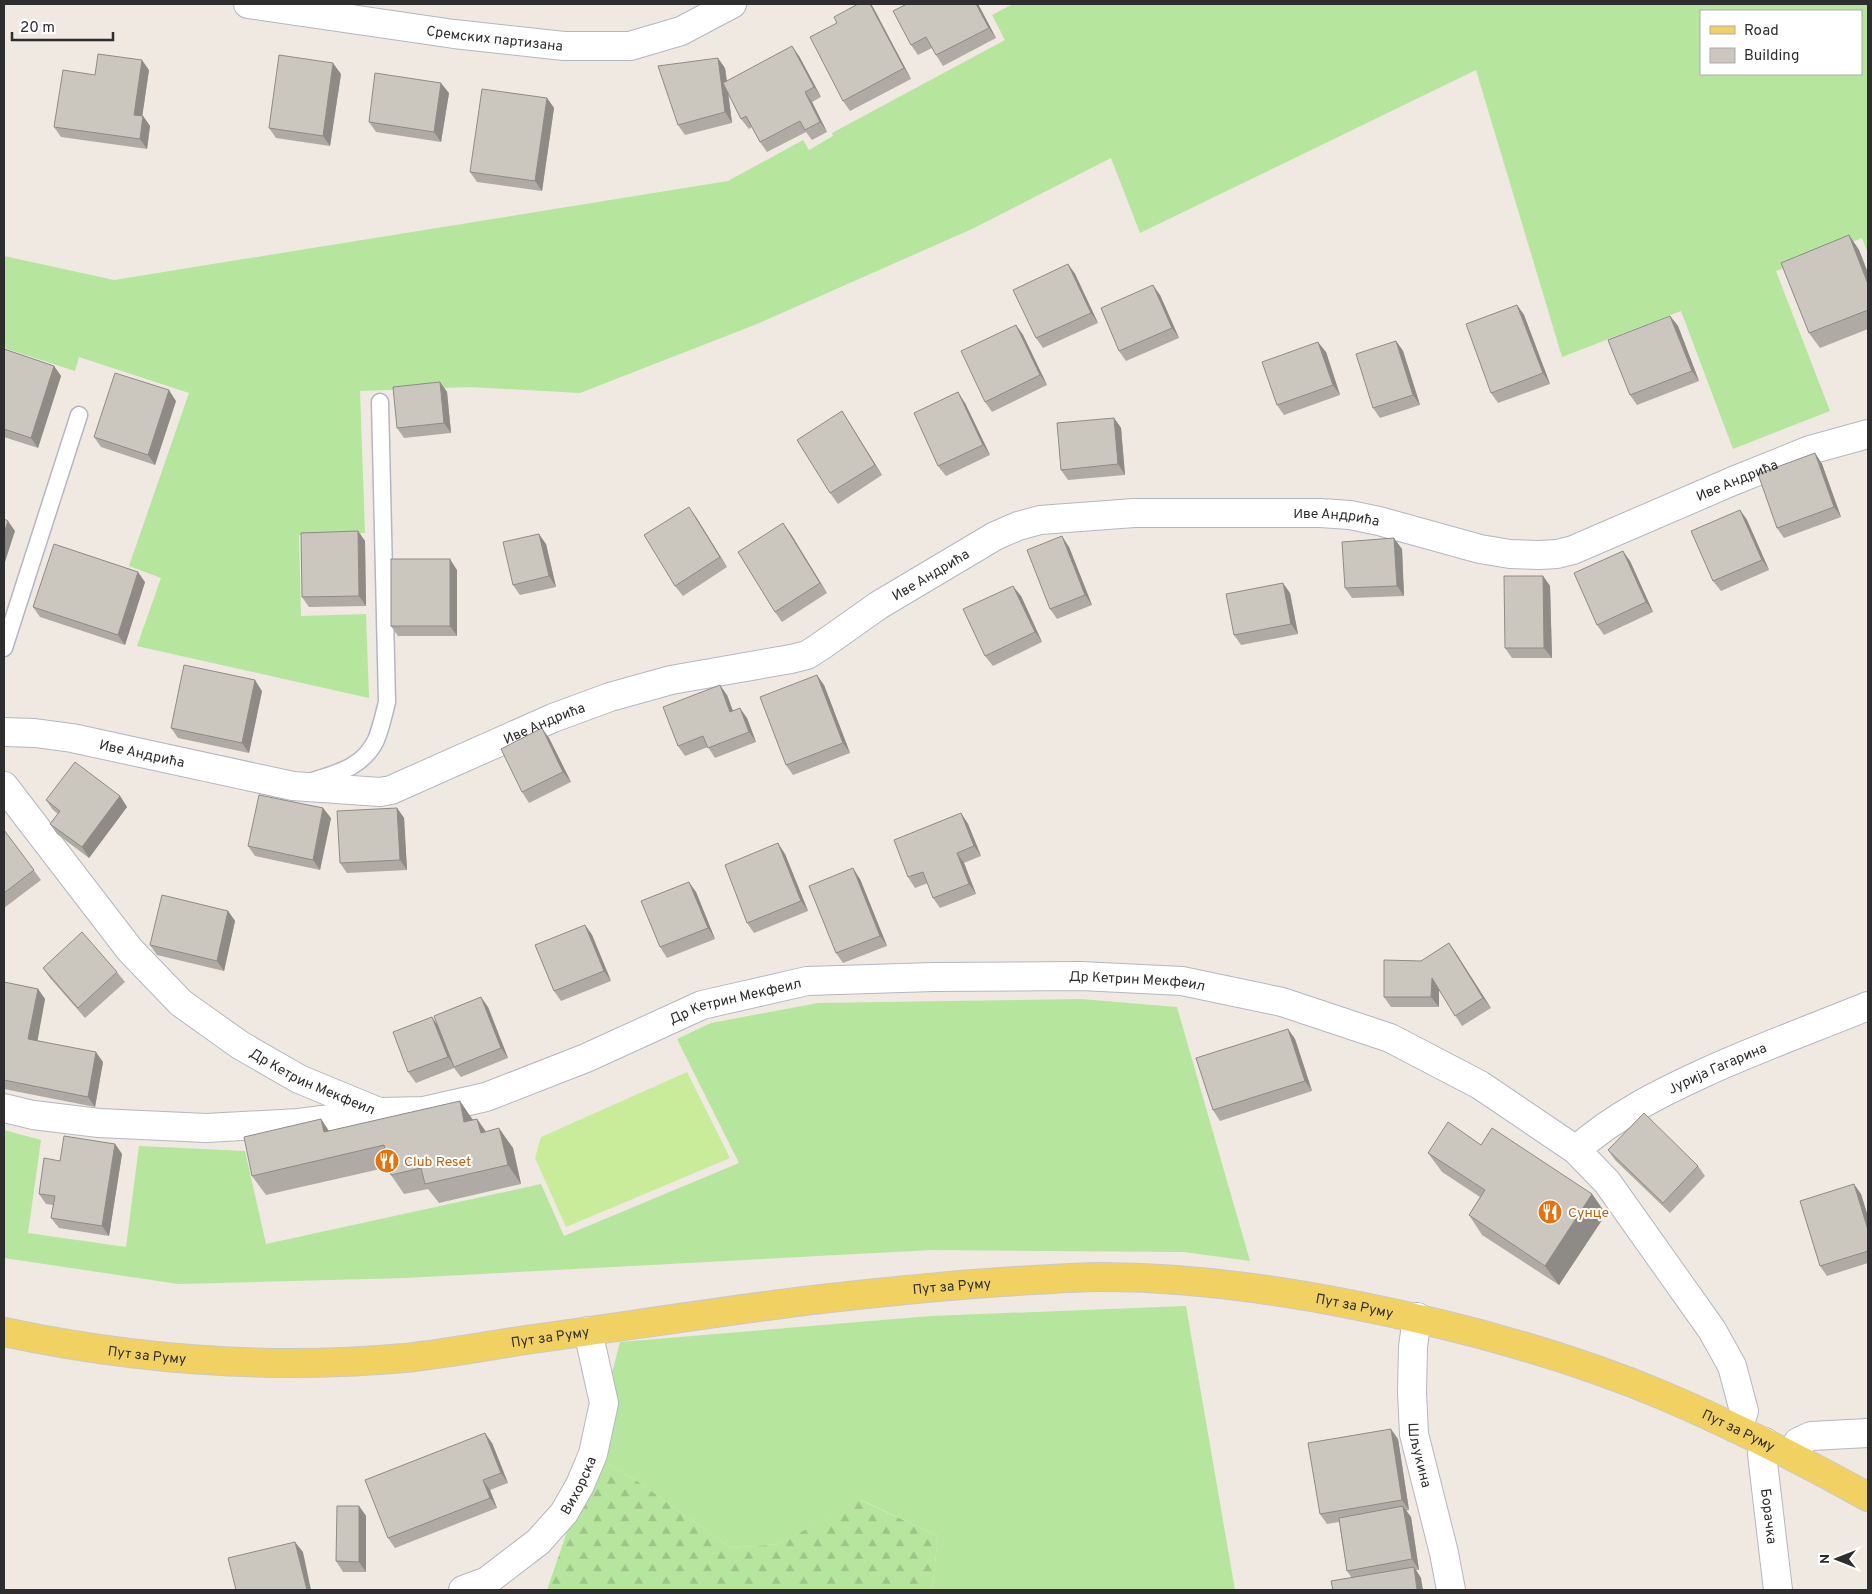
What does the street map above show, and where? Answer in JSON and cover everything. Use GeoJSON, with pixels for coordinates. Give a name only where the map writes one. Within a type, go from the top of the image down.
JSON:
{"type":"FeatureCollection","features":[{"type":"Feature","properties":{"kind":"main road","name":"Пут за Руму"},"geometry":{"type":"LineString","coordinates":[[4,1332],[130,1355],[207,1362],[301,1363],[405,1358],[801,1301],[909,1289],[1010,1281],[1100,1277],[1186,1280],[1296,1294],[1417,1317],[1487,1335],[1569,1360],[1660,1394],[1738,1429],[1790,1454],[1868,1498]]}},
{"type":"Feature","properties":{"kind":"street","name":"Сремских партизана"},"geometry":{"type":"LineString","coordinates":[[248,4],[454,34],[564,46],[630,46],[681,31],[732,4]]}},
{"type":"Feature","properties":{"kind":"street","name":"Иве Андрића"},"geometry":{"type":"LineString","coordinates":[[4,732],[35,733],[72,738],[293,786],[380,792],[391,790],[553,718],[610,696],[671,680],[807,655],[880,605],[995,536],[1018,526],[1040,520],[1134,513],[1343,515],[1379,521],[1480,549],[1510,554],[1557,554],[1573,550],[1810,450],[1868,434]]}},
{"type":"Feature","properties":{"kind":"street","name":"Др Кетрин Мекфеил"},"geometry":{"type":"LineString","coordinates":[[4,786],[130,950],[181,1003],[240,1046],[299,1079],[379,1112],[424,1111],[486,1097],[586,1058],[702,1006],[807,981],[933,977],[1081,976],[1182,981],[1282,1002],[1390,1038],[1480,1085],[1576,1150],[1607,1182],[1712,1330],[1732,1366],[1744,1411],[1738,1429]]}},
{"type":"Feature","properties":{"kind":"street","name":"Јурија Гагарина"},"geometry":{"type":"LineString","coordinates":[[1576,1150],[1594,1134],[1672,1088],[1732,1061],[1868,1006]]}},
{"type":"Feature","properties":{"kind":"street"},"geometry":{"type":"LineString","coordinates":[[4,1108],[33,1115],[99,1123],[206,1128],[299,1123],[379,1112]]}},
{"type":"Feature","properties":{"kind":"street","name":"Шљукина"},"geometry":{"type":"LineString","coordinates":[[1417,1317],[1413,1347],[1412,1392],[1414,1434],[1444,1553],[1451,1590]]}},
{"type":"Feature","properties":{"kind":"street","name":"Вихорска"},"geometry":{"type":"LineString","coordinates":[[463,1590],[487,1581],[538,1542],[564,1513],[580,1484],[593,1454],[604,1403],[588,1332]]}},
{"type":"Feature","properties":{"kind":"street"},"geometry":{"type":"LineString","coordinates":[[1790,1454],[1798,1442],[1811,1436],[1868,1433]]}},
{"type":"Feature","properties":{"kind":"street","name":"Борачка"},"geometry":{"type":"LineString","coordinates":[[1765,1442],[1762,1454],[1778,1590]]}},
{"type":"Feature","properties":{"kind":"lane"},"geometry":{"type":"LineString","coordinates":[[293,786],[342,772],[358,763],[376,740],[387,702],[380,402]]}},
{"type":"Feature","properties":{"kind":"lane"},"geometry":{"type":"LineString","coordinates":[[4,648],[79,415]]}},
{"type":"Feature","properties":{"kind":"green space"},"geometry":{"type":"Polygon","coordinates":[[[1013,4],[1868,4],[1868,253],[1862,238],[1776,271],[1830,411],[1733,449],[1681,311],[1562,357],[1476,70],[1140,233],[1111,158],[972,229],[757,324],[580,393],[470,387],[360,391],[365,533],[299,535],[301,616],[366,614],[369,698],[137,646],[161,578],[129,566],[189,393],[79,357],[75,371],[4,348],[4,256],[114,280],[728,181],[803,140],[809,150],[833,136],[832,133],[1005,40],[992,15],[1013,4]]]}},
{"type":"Feature","properties":{"kind":"green space"},"geometry":{"type":"Polygon","coordinates":[[[1081,999],[1177,1007],[1250,1261],[1184,1252],[932,1250],[405,1278],[178,1284],[4,1258],[4,1130],[41,1140],[28,1233],[126,1247],[139,1146],[245,1151],[266,1244],[541,1184],[564,1236],[739,1163],[677,1039],[711,1023],[818,1003],[1081,999]]]}},
{"type":"Feature","properties":{"kind":"green space"},"geometry":{"type":"Polygon","coordinates":[[[687,1072],[730,1158],[566,1227],[535,1158],[541,1137],[687,1072]]]}},
{"type":"Feature","properties":{"kind":"green space"},"geometry":{"type":"Polygon","coordinates":[[[1186,1306],[1235,1590],[932,1590],[938,1536],[861,1500],[779,1544],[731,1548],[637,1481],[591,1454],[620,1342],[930,1316],[1186,1306]]]}},
{"type":"Feature","properties":{"kind":"green space"},"geometry":{"type":"Polygon","coordinates":[[[591,1454],[637,1481],[731,1548],[779,1544],[860,1500],[938,1536],[932,1590],[547,1590],[580,1494],[591,1454]]]}},
{"type":"Feature","properties":{"kind":"building"},"geometry":{"type":"Polygon","coordinates":[[[858,4],[870,4],[904,68],[843,101],[810,37],[837,23],[834,17],[858,4]]]}},
{"type":"Feature","properties":{"kind":"building"},"geometry":{"type":"Polygon","coordinates":[[[907,4],[976,4],[989,28],[936,55],[926,37],[911,45],[893,11],[907,4]]]}},
{"type":"Feature","properties":{"kind":"building"},"geometry":{"type":"Polygon","coordinates":[[[792,46],[814,87],[805,92],[820,122],[805,130],[800,121],[760,142],[746,116],[741,119],[723,83],[792,46]]]}},
{"type":"Feature","properties":{"kind":"building"},"geometry":{"type":"Polygon","coordinates":[[[98,54],[142,60],[134,115],[143,116],[140,139],[54,127],[63,70],[95,75],[98,54]]]}},
{"type":"Feature","properties":{"kind":"building"},"geometry":{"type":"Polygon","coordinates":[[[279,55],[333,63],[323,136],[269,128],[279,55]]]}},
{"type":"Feature","properties":{"kind":"building"},"geometry":{"type":"Polygon","coordinates":[[[718,58],[725,112],[678,125],[658,66],[718,58]]]}},
{"type":"Feature","properties":{"kind":"building"},"geometry":{"type":"Polygon","coordinates":[[[375,73],[441,83],[434,132],[369,122],[375,73]]]}},
{"type":"Feature","properties":{"kind":"building"},"geometry":{"type":"Polygon","coordinates":[[[482,89],[547,98],[535,181],[470,172],[482,89]]]}},
{"type":"Feature","properties":{"kind":"building"},"geometry":{"type":"Polygon","coordinates":[[[1849,235],[1868,284],[1868,310],[1809,333],[1781,263],[1849,235]]]}},
{"type":"Feature","properties":{"kind":"building"},"geometry":{"type":"Polygon","coordinates":[[[1068,264],[1091,313],[1036,338],[1013,290],[1068,264]]]}},
{"type":"Feature","properties":{"kind":"building"},"geometry":{"type":"Polygon","coordinates":[[[1153,285],[1172,328],[1119,351],[1101,308],[1153,285]]]}},
{"type":"Feature","properties":{"kind":"building"},"geometry":{"type":"Polygon","coordinates":[[[1517,305],[1543,373],[1491,393],[1466,324],[1517,305]]]}},
{"type":"Feature","properties":{"kind":"building"},"geometry":{"type":"Polygon","coordinates":[[[1670,316],[1692,371],[1630,395],[1608,340],[1670,316]]]}},
{"type":"Feature","properties":{"kind":"building"},"geometry":{"type":"Polygon","coordinates":[[[1016,325],[1040,375],[985,402],[961,351],[1016,325]]]}},
{"type":"Feature","properties":{"kind":"building"},"geometry":{"type":"Polygon","coordinates":[[[1396,341],[1413,395],[1373,408],[1356,354],[1396,341]]]}},
{"type":"Feature","properties":{"kind":"building"},"geometry":{"type":"Polygon","coordinates":[[[1318,342],[1333,385],[1277,405],[1262,362],[1318,342]]]}},
{"type":"Feature","properties":{"kind":"building"},"geometry":{"type":"Polygon","coordinates":[[[4,349],[54,366],[31,438],[4,429],[4,349]]]}},
{"type":"Feature","properties":{"kind":"building"},"geometry":{"type":"Polygon","coordinates":[[[115,373],[169,390],[148,455],[94,437],[115,373]]]}},
{"type":"Feature","properties":{"kind":"building"},"geometry":{"type":"Polygon","coordinates":[[[440,382],[444,423],[397,428],[393,387],[440,382]]]}},
{"type":"Feature","properties":{"kind":"building"},"geometry":{"type":"Polygon","coordinates":[[[958,392],[983,445],[938,466],[914,413],[958,392]]]}},
{"type":"Feature","properties":{"kind":"building"},"geometry":{"type":"Polygon","coordinates":[[[842,411],[875,465],[830,493],[797,440],[842,411]]]}},
{"type":"Feature","properties":{"kind":"building"},"geometry":{"type":"Polygon","coordinates":[[[1114,418],[1118,464],[1061,470],[1057,423],[1114,418]]]}},
{"type":"Feature","properties":{"kind":"building"},"geometry":{"type":"Polygon","coordinates":[[[1815,453],[1834,507],[1777,528],[1758,474],[1815,453]]]}},
{"type":"Feature","properties":{"kind":"building"},"geometry":{"type":"Polygon","coordinates":[[[689,507],[720,557],[675,586],[644,535],[689,507]]]}},
{"type":"Feature","properties":{"kind":"building"},"geometry":{"type":"Polygon","coordinates":[[[1740,510],[1762,560],[1713,581],[1691,531],[1740,510]]]}},
{"type":"Feature","properties":{"kind":"building"},"geometry":{"type":"Polygon","coordinates":[[[4,519],[8,521],[4,533],[4,519]]]}},
{"type":"Feature","properties":{"kind":"building"},"geometry":{"type":"Polygon","coordinates":[[[783,523],[820,583],[775,612],[738,552],[783,523]]]}},
{"type":"Feature","properties":{"kind":"building"},"geometry":{"type":"Polygon","coordinates":[[[358,531],[359,596],[302,597],[301,533],[358,531]]]}},
{"type":"Feature","properties":{"kind":"building"},"geometry":{"type":"Polygon","coordinates":[[[539,534],[549,576],[513,585],[503,542],[539,534]]]}},
{"type":"Feature","properties":{"kind":"building"},"geometry":{"type":"Polygon","coordinates":[[[1062,536],[1085,595],[1050,609],[1027,550],[1062,536]]]}},
{"type":"Feature","properties":{"kind":"building"},"geometry":{"type":"Polygon","coordinates":[[[1394,538],[1397,586],[1345,588],[1342,542],[1394,538]]]}},
{"type":"Feature","properties":{"kind":"building"},"geometry":{"type":"Polygon","coordinates":[[[54,544],[138,572],[118,635],[33,607],[54,544]]]}},
{"type":"Feature","properties":{"kind":"building"},"geometry":{"type":"Polygon","coordinates":[[[1623,551],[1646,602],[1597,625],[1574,573],[1623,551]]]}},
{"type":"Feature","properties":{"kind":"building"},"geometry":{"type":"Polygon","coordinates":[[[391,559],[450,559],[450,626],[391,626],[391,559]]]}},
{"type":"Feature","properties":{"kind":"building"},"geometry":{"type":"Polygon","coordinates":[[[1504,576],[1543,576],[1544,648],[1505,648],[1504,576]]]}},
{"type":"Feature","properties":{"kind":"building"},"geometry":{"type":"Polygon","coordinates":[[[1283,583],[1291,624],[1234,635],[1226,594],[1283,583]]]}},
{"type":"Feature","properties":{"kind":"building"},"geometry":{"type":"Polygon","coordinates":[[[1013,586],[1035,632],[985,656],[963,609],[1013,586]]]}},
{"type":"Feature","properties":{"kind":"building"},"geometry":{"type":"Polygon","coordinates":[[[184,665],[255,680],[242,743],[171,728],[184,665]]]}},
{"type":"Feature","properties":{"kind":"building"},"geometry":{"type":"Polygon","coordinates":[[[817,675],[843,743],[786,765],[760,697],[817,675]]]}},
{"type":"Feature","properties":{"kind":"building"},"geometry":{"type":"Polygon","coordinates":[[[720,685],[730,712],[740,708],[749,732],[708,748],[703,736],[678,746],[663,707],[720,685]]]}},
{"type":"Feature","properties":{"kind":"building"},"geometry":{"type":"Polygon","coordinates":[[[542,728],[563,772],[522,792],[501,749],[542,728]]]}},
{"type":"Feature","properties":{"kind":"building"},"geometry":{"type":"Polygon","coordinates":[[[75,762],[120,796],[82,847],[50,824],[60,811],[46,800],[75,762]]]}},
{"type":"Feature","properties":{"kind":"building"},"geometry":{"type":"Polygon","coordinates":[[[259,795],[323,808],[313,860],[248,846],[259,795]]]}},
{"type":"Feature","properties":{"kind":"building"},"geometry":{"type":"Polygon","coordinates":[[[397,808],[400,860],[340,863],[337,811],[397,808]]]}},
{"type":"Feature","properties":{"kind":"building"},"geometry":{"type":"Polygon","coordinates":[[[961,813],[974,846],[957,853],[969,884],[933,898],[923,872],[908,877],[894,840],[961,813]]]}},
{"type":"Feature","properties":{"kind":"building"},"geometry":{"type":"Polygon","coordinates":[[[4,830],[34,870],[4,893],[4,830]]]}},
{"type":"Feature","properties":{"kind":"building"},"geometry":{"type":"Polygon","coordinates":[[[778,843],[801,901],[747,923],[725,865],[778,843]]]}},
{"type":"Feature","properties":{"kind":"building"},"geometry":{"type":"Polygon","coordinates":[[[853,868],[880,936],[836,953],[809,886],[853,868]]]}},
{"type":"Feature","properties":{"kind":"building"},"geometry":{"type":"Polygon","coordinates":[[[689,882],[708,928],[660,947],[641,901],[689,882]]]}},
{"type":"Feature","properties":{"kind":"building"},"geometry":{"type":"Polygon","coordinates":[[[162,895],[228,911],[217,961],[150,945],[162,895]]]}},
{"type":"Feature","properties":{"kind":"building"},"geometry":{"type":"Polygon","coordinates":[[[585,925],[604,971],[554,991],[535,945],[585,925]]]}},
{"type":"Feature","properties":{"kind":"building"},"geometry":{"type":"Polygon","coordinates":[[[82,932],[117,972],[78,1008],[43,968],[82,932]]]}},
{"type":"Feature","properties":{"kind":"building"},"geometry":{"type":"Polygon","coordinates":[[[1449,943],[1483,998],[1455,1016],[1432,978],[1431,997],[1384,997],[1384,960],[1421,961],[1449,943]]]}},
{"type":"Feature","properties":{"kind":"building"},"geometry":{"type":"Polygon","coordinates":[[[4,982],[38,989],[28,1039],[96,1052],[88,1097],[4,1080],[4,982]]]}},
{"type":"Feature","properties":{"kind":"building"},"geometry":{"type":"Polygon","coordinates":[[[481,997],[501,1048],[454,1067],[434,1016],[481,997]]]}},
{"type":"Feature","properties":{"kind":"building"},"geometry":{"type":"Polygon","coordinates":[[[432,1017],[448,1057],[408,1072],[393,1032],[432,1017]]]}},
{"type":"Feature","properties":{"kind":"building"},"geometry":{"type":"Polygon","coordinates":[[[1288,1029],[1305,1081],[1213,1110],[1196,1058],[1288,1029]]]}},
{"type":"Feature","properties":{"kind":"building"},"geometry":{"type":"Polygon","coordinates":[[[460,1101],[464,1122],[477,1119],[481,1133],[499,1128],[508,1165],[425,1184],[421,1168],[391,1175],[384,1145],[252,1176],[244,1137],[321,1119],[324,1132],[460,1101]]]}},
{"type":"Feature","properties":{"kind":"building"},"geometry":{"type":"Polygon","coordinates":[[[1644,1113],[1698,1166],[1663,1203],[1608,1150],[1644,1113]]]}},
{"type":"Feature","properties":{"kind":"building","name":"Сунце"},"geometry":{"type":"Polygon","coordinates":[[[1448,1122],[1481,1145],[1492,1128],[1592,1194],[1545,1266],[1469,1215],[1485,1190],[1428,1153],[1448,1122]]]}},
{"type":"Feature","properties":{"kind":"building"},"geometry":{"type":"Polygon","coordinates":[[[64,1136],[115,1144],[102,1226],[51,1218],[55,1196],[39,1194],[44,1158],[60,1161],[64,1136]]]}},
{"type":"Feature","properties":{"kind":"building"},"geometry":{"type":"Polygon","coordinates":[[[1854,1184],[1868,1230],[1868,1251],[1820,1266],[1800,1201],[1854,1184]]]}},
{"type":"Feature","properties":{"kind":"building"},"geometry":{"type":"Polygon","coordinates":[[[1391,1429],[1402,1500],[1320,1514],[1308,1443],[1391,1429]]]}},
{"type":"Feature","properties":{"kind":"building"},"geometry":{"type":"Polygon","coordinates":[[[485,1433],[501,1473],[483,1480],[490,1498],[388,1538],[365,1480],[485,1433]]]}},
{"type":"Feature","properties":{"kind":"building"},"geometry":{"type":"Polygon","coordinates":[[[337,1506],[359,1506],[359,1562],[336,1561],[337,1506]]]}},
{"type":"Feature","properties":{"kind":"building"},"geometry":{"type":"Polygon","coordinates":[[[1403,1506],[1412,1559],[1347,1571],[1339,1518],[1403,1506]]]}},
{"type":"Feature","properties":{"kind":"building"},"geometry":{"type":"Polygon","coordinates":[[[295,1542],[307,1590],[236,1590],[228,1558],[295,1542]]]}},
{"type":"Feature","properties":{"kind":"building"},"geometry":{"type":"Polygon","coordinates":[[[1414,1567],[1417,1590],[1333,1590],[1331,1581],[1414,1567]]]}},
{"type":"Feature","properties":{"kind":"place","name":"Club Reset"},"geometry":{"type":"Point","coordinates":[387,1161]}},
{"type":"Feature","properties":{"kind":"place","name":"Сунце"},"geometry":{"type":"Point","coordinates":[1550,1212]}}]}
